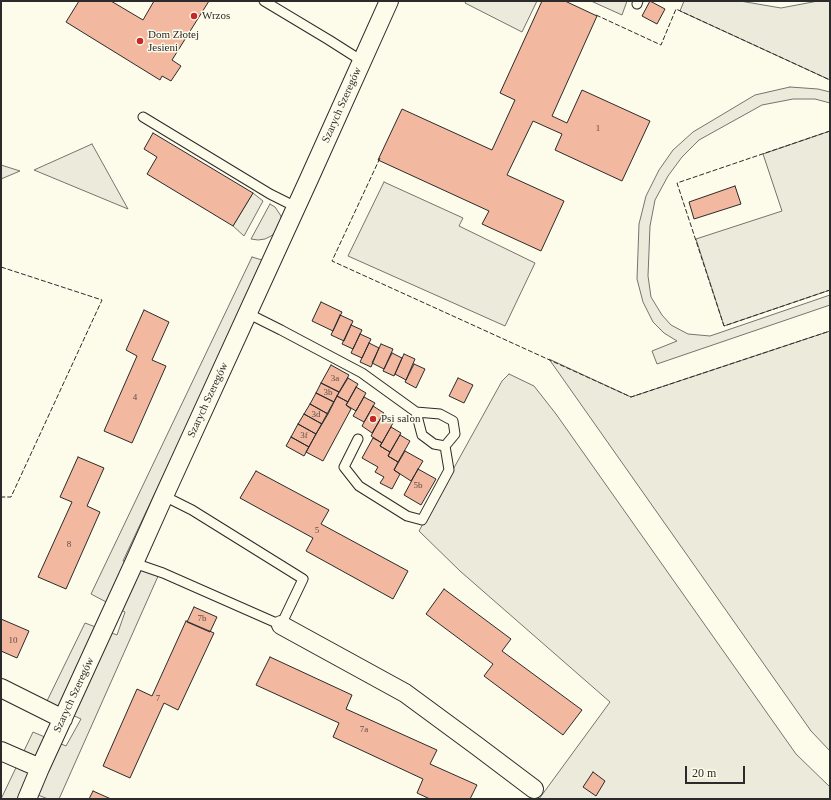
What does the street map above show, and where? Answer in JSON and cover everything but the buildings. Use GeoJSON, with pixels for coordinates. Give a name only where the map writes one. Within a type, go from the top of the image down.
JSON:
{"type":"FeatureCollection","features":[{"type":"Feature","properties":{"kind":"street","name":"Szarych Szeregów"},"geometry":{"type":"LineString","coordinates":[[27,799],[389,1]]}},
{"type":"Feature","properties":{"kind":"street"},"geometry":{"type":"LineString","coordinates":[[281,625],[405,693],[534,788]]}},
{"type":"Feature","properties":{"kind":"street"},"geometry":{"type":"LineString","coordinates":[[1,688],[63,719]]}},
{"type":"Feature","properties":{"kind":"street"},"geometry":{"type":"LineString","coordinates":[[1,751],[40,768]]}},
{"type":"Feature","properties":{"kind":"lane"},"geometry":{"type":"LineString","coordinates":[[264,1],[362,61]]}},
{"type":"Feature","properties":{"kind":"lane"},"geometry":{"type":"LineString","coordinates":[[143,117],[270,194],[296,207]]}},
{"type":"Feature","properties":{"kind":"lane"},"geometry":{"type":"LineString","coordinates":[[247,313],[362,373],[416,412],[440,414],[453,422],[455,434],[445,446],[449,470],[422,520],[407,516],[359,486],[344,467],[358,439]]}},
{"type":"Feature","properties":{"kind":"lane"},"geometry":{"type":"LineString","coordinates":[[416,412],[422,435],[434,444],[445,446]]}},
{"type":"Feature","properties":{"kind":"lane"},"geometry":{"type":"LineString","coordinates":[[134,563],[163,573],[281,625],[303,579],[192,510],[164,496]]}},
{"type":"Feature","properties":{"kind":"shaded area"},"geometry":{"type":"Polygon","coordinates":[[[466,1],[537,1],[522,32],[465,3],[466,1]]]}},
{"type":"Feature","properties":{"kind":"shaded area"},"geometry":{"type":"Polygon","coordinates":[[[591,1],[627,1],[622,15],[591,1]]]}},
{"type":"Feature","properties":{"kind":"shaded area"},"geometry":{"type":"Polygon","coordinates":[[[684,1],[740,1],[781,8],[818,1],[830,1],[830,80],[680,11],[684,1]]]}},
{"type":"Feature","properties":{"kind":"shaded area"},"geometry":{"type":"Polygon","coordinates":[[[790,87],[818,89],[830,92],[830,103],[815,99],[793,99],[762,105],[699,140],[682,157],[668,176],[655,200],[650,226],[648,276],[651,297],[662,315],[671,325],[688,334],[710,336],[830,295],[830,305],[657,364],[652,351],[677,341],[664,333],[653,322],[643,302],[637,279],[639,224],[646,196],[659,170],[673,150],[693,132],[755,95],[790,87]]]}},
{"type":"Feature","properties":{"kind":"shaded area"},"geometry":{"type":"Polygon","coordinates":[[[830,131],[830,290],[724,326],[696,239],[782,211],[763,154],[830,131]]]}},
{"type":"Feature","properties":{"kind":"shaded area"},"geometry":{"type":"Polygon","coordinates":[[[92,144],[128,209],[34,170],[92,144]]]}},
{"type":"Feature","properties":{"kind":"shaded area"},"geometry":{"type":"Polygon","coordinates":[[[1,165],[20,171],[1,179],[1,165]]]}},
{"type":"Feature","properties":{"kind":"shaded area"},"geometry":{"type":"Polygon","coordinates":[[[384,182],[463,218],[459,226],[535,263],[505,326],[348,256],[384,182]]]}},
{"type":"Feature","properties":{"kind":"shaded area"},"geometry":{"type":"Polygon","coordinates":[[[253,193],[263,201],[244,236],[233,226],[253,193]]]}},
{"type":"Feature","properties":{"kind":"shaded area"},"geometry":{"type":"Polygon","coordinates":[[[270,204],[275,207],[281,216],[281,223],[276,232],[271,236],[265,239],[251,239],[270,204]]]}},
{"type":"Feature","properties":{"kind":"shaded area"},"geometry":{"type":"Polygon","coordinates":[[[252,257],[262,260],[227,339],[123,561],[159,574],[59,799],[48,799],[23,789],[17,799],[1,799],[33,732],[66,746],[81,719],[46,703],[85,623],[117,635],[125,612],[91,594],[252,257]]]}},
{"type":"Feature","properties":{"kind":"shaded area"},"geometry":{"type":"Polygon","coordinates":[[[830,331],[830,751],[811,731],[549,359],[631,397],[830,331]]]}},
{"type":"Feature","properties":{"kind":"shaded area"},"geometry":{"type":"Polygon","coordinates":[[[509,374],[534,386],[556,414],[796,754],[830,787],[830,799],[539,799],[610,702],[460,571],[419,531],[502,381],[509,374]]]}},
{"type":"Feature","properties":{"kind":"fence"},"geometry":{"type":"LineString","coordinates":[[596,15],[661,45],[676,9],[830,80]]}},
{"type":"Feature","properties":{"kind":"fence"},"geometry":{"type":"LineString","coordinates":[[830,131],[677,183],[724,326],[830,290]]}},
{"type":"Feature","properties":{"kind":"fence"},"geometry":{"type":"LineString","coordinates":[[380,158],[332,261],[631,397],[830,331]]}},
{"type":"Feature","properties":{"kind":"fence"},"geometry":{"type":"LineString","coordinates":[[1,267],[102,300],[11,497],[1,497]]}},
{"type":"Feature","properties":{"kind":"place","name":"Wrzos"},"geometry":{"type":"Point","coordinates":[194,16]}},
{"type":"Feature","properties":{"kind":"place","name":"Dom Złotej Jesieni"},"geometry":{"type":"Point","coordinates":[140,41]}},
{"type":"Feature","properties":{"kind":"place","name":"Psi salon"},"geometry":{"type":"Point","coordinates":[373,419]}}]}
